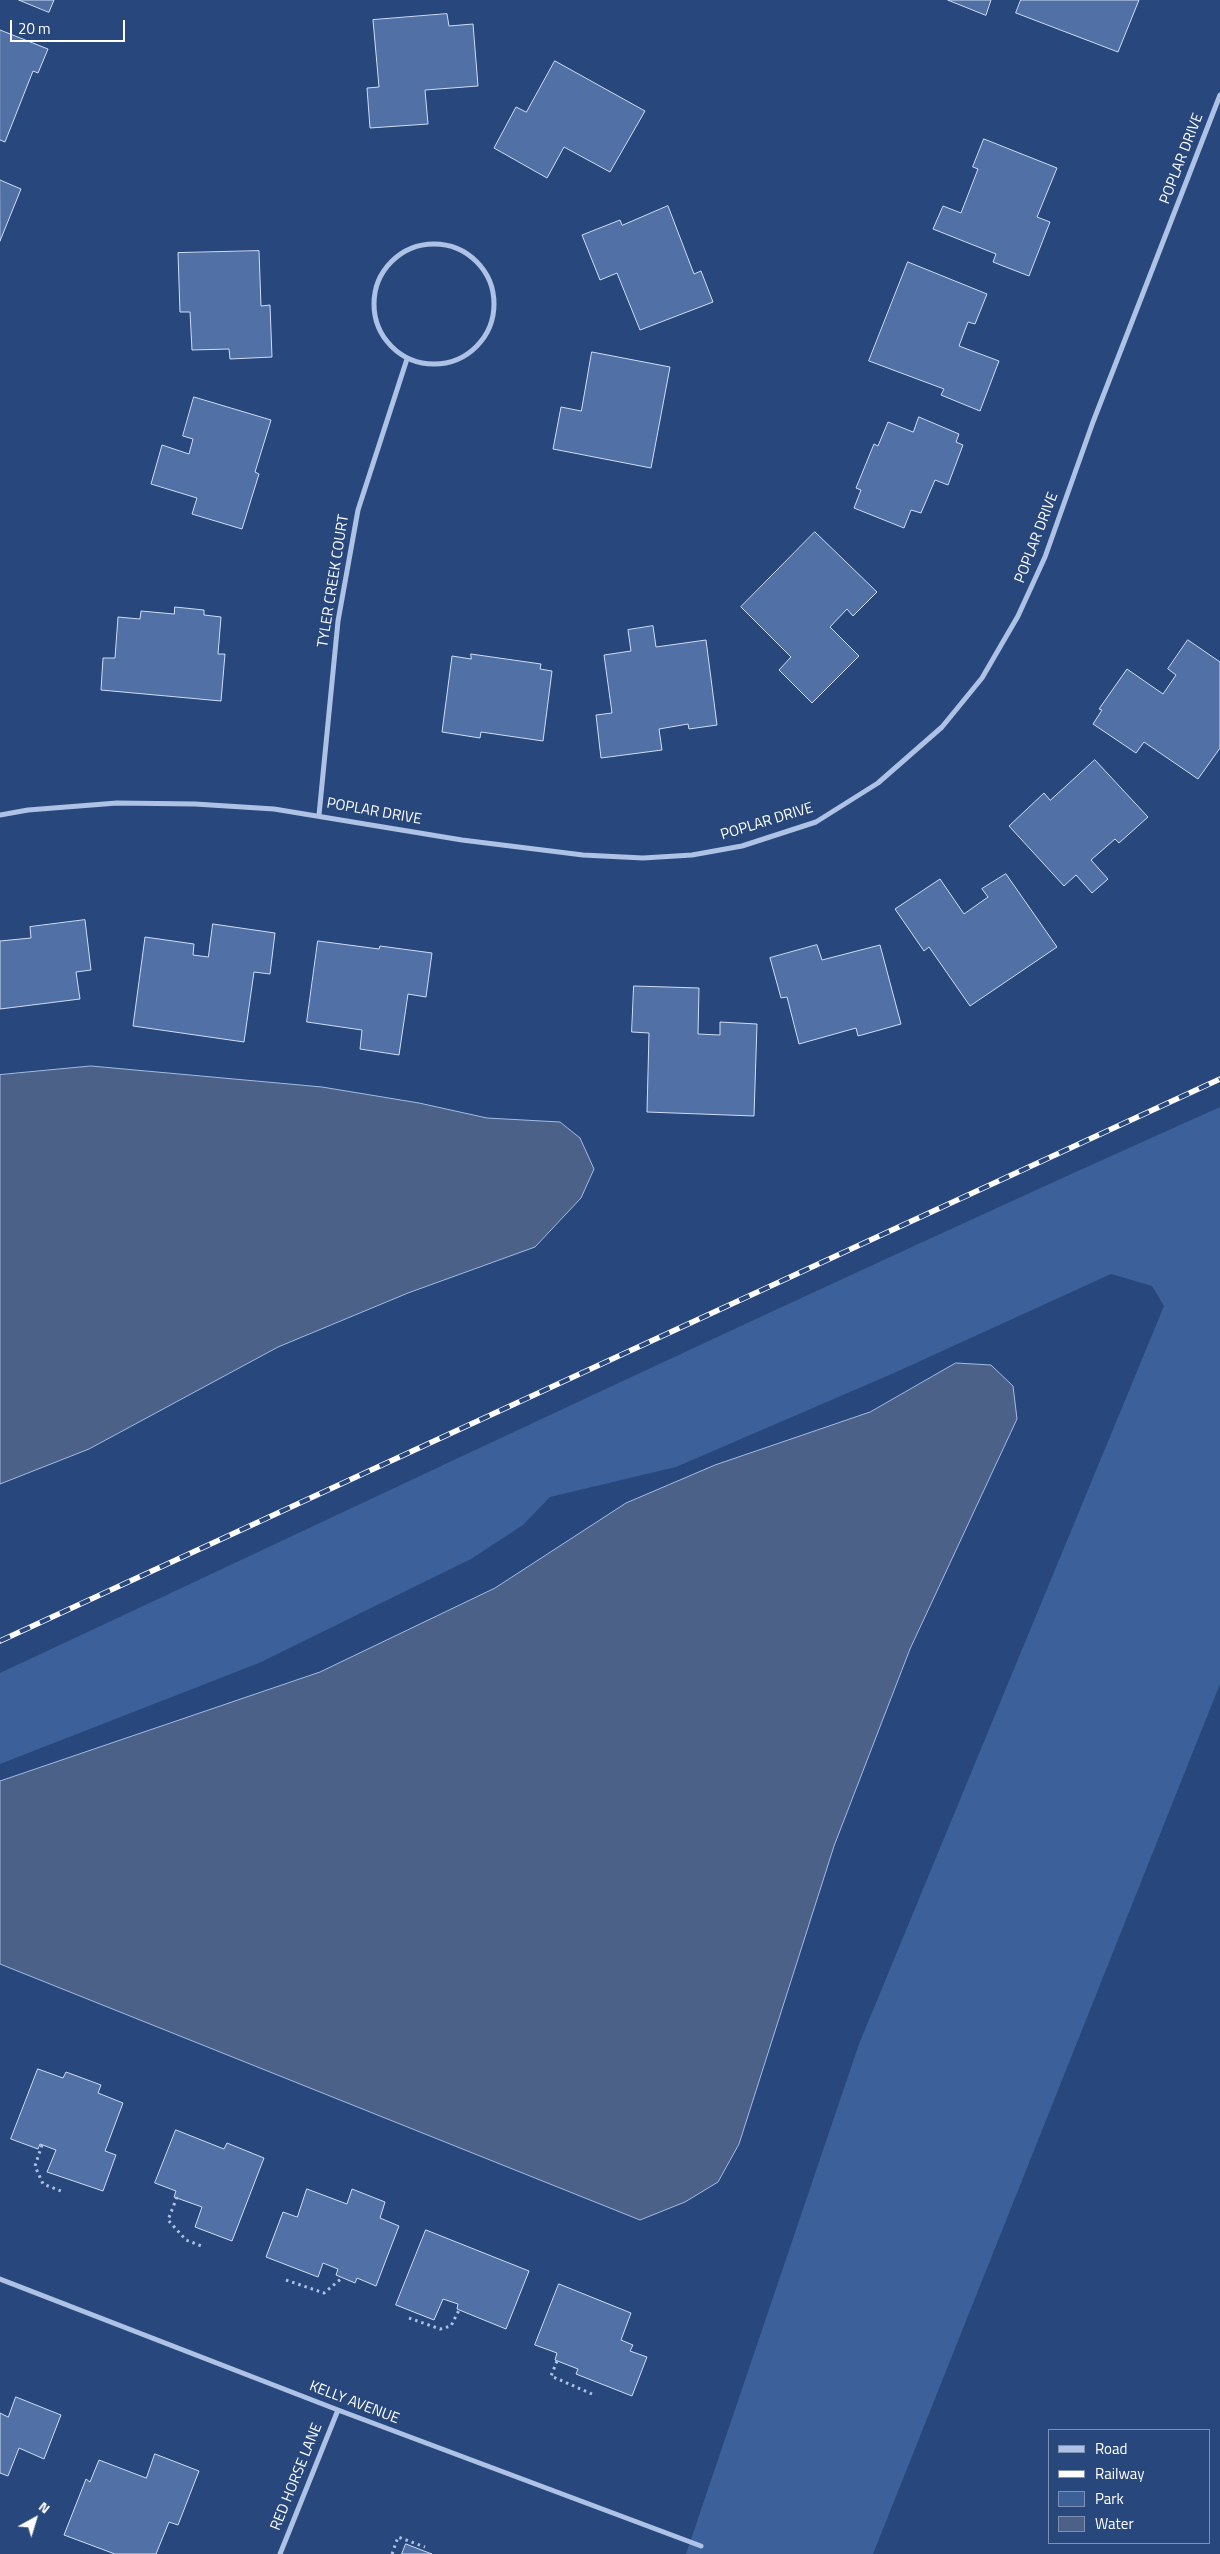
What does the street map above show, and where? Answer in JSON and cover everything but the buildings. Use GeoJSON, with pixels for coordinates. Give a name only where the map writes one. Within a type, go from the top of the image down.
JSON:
{"type":"FeatureCollection","features":[{"type":"Feature","properties":{"kind":"street","name":"POPLAR DRIVE"},"geometry":{"type":"LineString","coordinates":[[0,815],[28,810],[117,803],[195,804],[319,815],[462,840],[583,855],[643,858],[692,855],[752,843],[816,822],[878,783],[942,727],[982,678],[1018,616],[1045,556],[1093,422],[1220,95]]}},
{"type":"Feature","properties":{"kind":"street"},"geometry":{"type":"LineString","coordinates":[[424,244],[443,244],[461,250],[478,262],[491,287],[494,300],[492,321],[483,340],[467,354],[449,363],[428,364],[407,359],[392,348],[380,333],[374,314],[374,296],[380,277],[390,262],[406,250],[424,244]]}},
{"type":"Feature","properties":{"kind":"street","name":"TYLER CREEK COURT"},"geometry":{"type":"LineString","coordinates":[[319,815],[338,620],[358,510],[407,359]]}},
{"type":"Feature","properties":{"kind":"street","name":"KELLY AVENUE"},"geometry":{"type":"LineString","coordinates":[[0,2279],[338,2410],[701,2546]]}},
{"type":"Feature","properties":{"kind":"street","name":"RED HORSE LANE"},"geometry":{"type":"LineString","coordinates":[[280,2554],[338,2410]]}},
{"type":"Feature","properties":{"kind":"path"},"geometry":{"type":"LineString","coordinates":[[42,2145],[36,2166],[43,2184],[61,2191]]}},
{"type":"Feature","properties":{"kind":"path"},"geometry":{"type":"LineString","coordinates":[[177,2197],[168,2220],[186,2240],[204,2246]]}},
{"type":"Feature","properties":{"kind":"path"},"geometry":{"type":"LineString","coordinates":[[286,2280],[324,2293],[342,2278]]}},
{"type":"Feature","properties":{"kind":"path"},"geometry":{"type":"LineString","coordinates":[[409,2318],[440,2329],[451,2326],[458,2310]]}},
{"type":"Feature","properties":{"kind":"path"},"geometry":{"type":"LineString","coordinates":[[557,2361],[551,2376],[592,2394]]}},
{"type":"Feature","properties":{"kind":"path"},"geometry":{"type":"LineString","coordinates":[[392,2554],[398,2537],[425,2547]]}},
{"type":"Feature","properties":{"kind":"green space"},"geometry":{"type":"Polygon","coordinates":[[[1220,1107],[1220,1684],[873,2554],[686,2554],[859,2044],[1164,1306],[1152,1286],[1111,1274],[894,1373],[676,1467],[550,1497],[523,1525],[471,1559],[259,1663],[0,1764],[0,1673],[761,1316],[1220,1107]]]}},
{"type":"Feature","properties":{"kind":"water"},"geometry":{"type":"Polygon","coordinates":[[[91,1066],[322,1087],[419,1103],[487,1118],[560,1122],[580,1138],[594,1169],[581,1198],[535,1247],[408,1293],[278,1347],[89,1449],[0,1484],[0,1075],[91,1066]]]}},
{"type":"Feature","properties":{"kind":"water"},"geometry":{"type":"Polygon","coordinates":[[[956,1363],[991,1365],[1013,1386],[1017,1419],[910,1649],[834,1846],[739,2144],[718,2182],[685,2202],[640,2220],[0,1964],[0,1781],[320,1672],[495,1588],[626,1503],[715,1465],[870,1412],[956,1363]]]}},
{"type":"Feature","properties":{"kind":"railway"},"geometry":{"type":"LineString","coordinates":[[0,1641],[1220,1079]]}}]}
